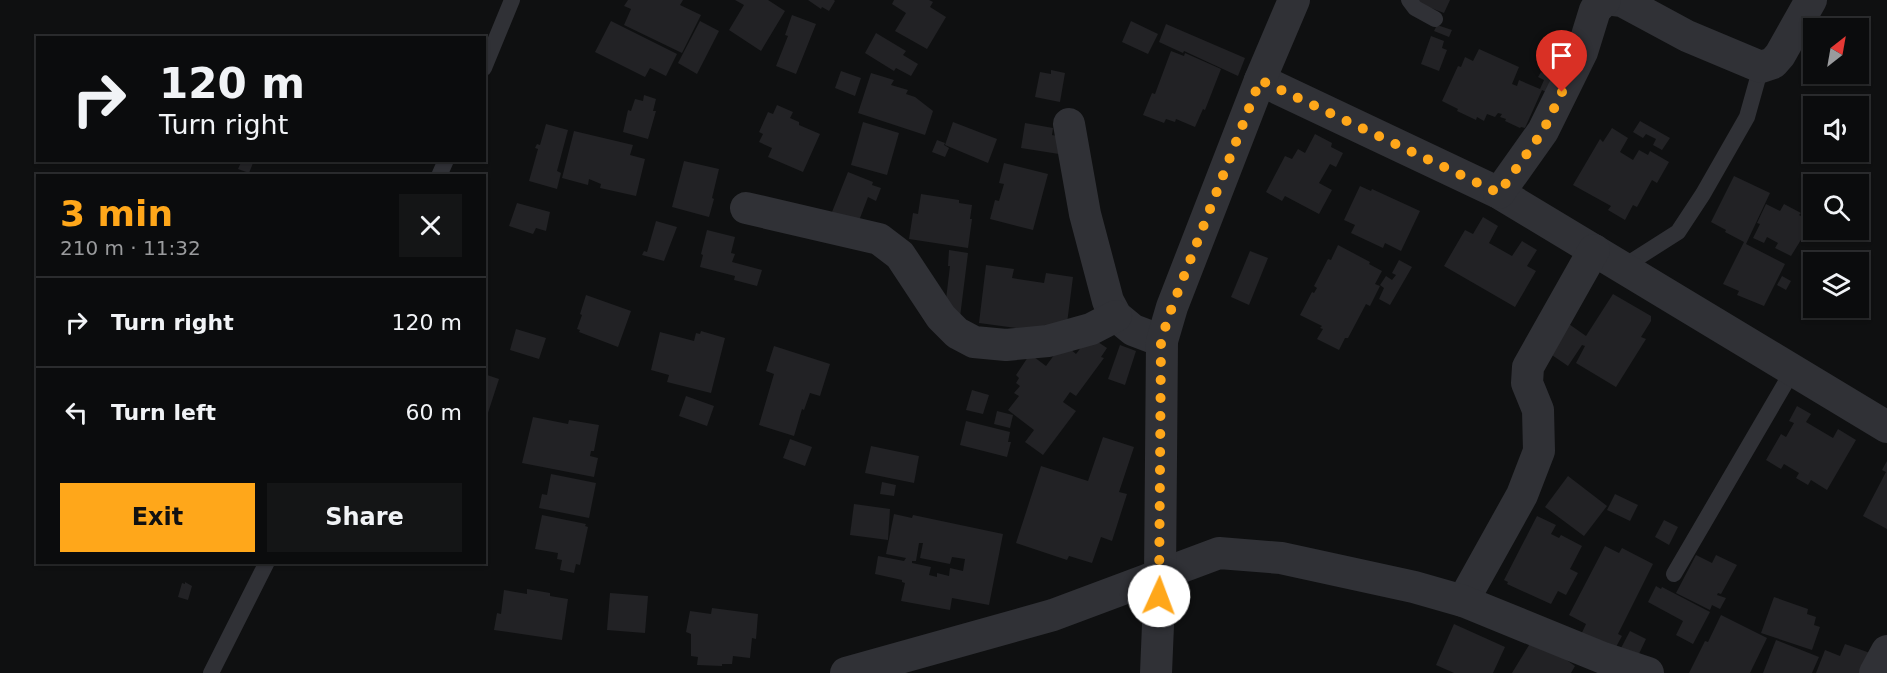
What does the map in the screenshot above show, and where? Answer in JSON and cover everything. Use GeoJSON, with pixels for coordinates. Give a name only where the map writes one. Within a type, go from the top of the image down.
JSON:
{"type":"FeatureCollection","features":[{"type":"Feature","properties":{"kind":"street"},"geometry":{"type":"LineString","coordinates":[[1156,673],[1160,577],[1161,340],[1260,80],[1294,0]]}},
{"type":"Feature","properties":{"kind":"street"},"geometry":{"type":"LineString","coordinates":[[1499,193],[1543,131],[1581,52],[1595,10],[1605,0]]}},
{"type":"Feature","properties":{"kind":"street"},"geometry":{"type":"LineString","coordinates":[[1614,0],[1622,1],[1687,36],[1761,67],[1773,63],[1780,55],[1811,0]]}},
{"type":"Feature","properties":{"kind":"street"},"geometry":{"type":"LineString","coordinates":[[1260,80],[1499,193],[1887,427]]}},
{"type":"Feature","properties":{"kind":"street"},"geometry":{"type":"LineString","coordinates":[[1069,124],[1085,213],[1108,301],[1116,316],[1133,330],[1161,340]]}},
{"type":"Feature","properties":{"kind":"street"},"geometry":{"type":"LineString","coordinates":[[746,208],[879,239],[900,255],[949,325],[957,333],[974,342],[1006,345],[1048,341],[1091,329],[1116,316]]}},
{"type":"Feature","properties":{"kind":"street"},"geometry":{"type":"LineString","coordinates":[[1463,601],[1522,495],[1539,451],[1538,410],[1527,383],[1528,367],[1594,250]]}},
{"type":"Feature","properties":{"kind":"street"},"geometry":{"type":"LineString","coordinates":[[846,673],[1053,615],[1160,577],[1219,553],[1281,558],[1414,587],[1463,601],[1603,658],[1648,673]]}},
{"type":"Feature","properties":{"kind":"street"},"geometry":{"type":"LineString","coordinates":[[1875,673],[1887,651]]}},
{"type":"Feature","properties":{"kind":"lane"},"geometry":{"type":"LineString","coordinates":[[486,63],[512,0]]}},
{"type":"Feature","properties":{"kind":"lane"},"geometry":{"type":"LineString","coordinates":[[1409,0],[1415,8],[1435,19]]}},
{"type":"Feature","properties":{"kind":"lane"},"geometry":{"type":"LineString","coordinates":[[1623,267],[1678,232],[1703,194],[1747,117],[1761,67]]}},
{"type":"Feature","properties":{"kind":"lane"},"geometry":{"type":"LineString","coordinates":[[1674,574],[1793,370]]}},
{"type":"Feature","properties":{"kind":"lane"},"geometry":{"type":"LineString","coordinates":[[211,673],[266,564]]}},
{"type":"Feature","properties":{"kind":"building"},"geometry":{"type":"Polygon","coordinates":[[[628,0],[683,0],[680,5],[701,15],[682,53],[624,25],[631,9],[624,6],[628,0]]]}},
{"type":"Feature","properties":{"kind":"building"},"geometry":{"type":"Polygon","coordinates":[[[735,0],[768,0],[785,11],[761,51],[729,30],[744,5],[735,0]]]}},
{"type":"Feature","properties":{"kind":"building"},"geometry":{"type":"Polygon","coordinates":[[[808,0],[835,1],[829,11],[822,7],[821,9],[808,0]]]}},
{"type":"Feature","properties":{"kind":"building"},"geometry":{"type":"Polygon","coordinates":[[[894,0],[929,0],[933,2],[930,7],[946,17],[927,49],[895,31],[906,13],[892,4],[894,0]]]}},
{"type":"Feature","properties":{"kind":"building"},"geometry":{"type":"Polygon","coordinates":[[[1416,0],[1450,0],[1444,13],[1415,2],[1416,0]]]}},
{"type":"Feature","properties":{"kind":"building"},"geometry":{"type":"Polygon","coordinates":[[[792,15],[816,24],[796,74],[776,66],[788,36],[785,35],[792,15]]]}},
{"type":"Feature","properties":{"kind":"building"},"geometry":{"type":"Polygon","coordinates":[[[611,21],[677,54],[666,76],[650,68],[645,77],[595,52],[611,21]]]}},
{"type":"Feature","properties":{"kind":"building"},"geometry":{"type":"Polygon","coordinates":[[[700,21],[719,31],[697,74],[678,63],[700,21]]]}},
{"type":"Feature","properties":{"kind":"building"},"geometry":{"type":"Polygon","coordinates":[[[1131,21],[1158,34],[1148,54],[1122,42],[1131,21]]]}},
{"type":"Feature","properties":{"kind":"building"},"geometry":{"type":"Polygon","coordinates":[[[1166,24],[1245,58],[1238,76],[1159,42],[1166,24]]]}},
{"type":"Feature","properties":{"kind":"building"},"geometry":{"type":"Polygon","coordinates":[[[1437,25],[1452,30],[1449,37],[1434,31],[1437,25]]]}},
{"type":"Feature","properties":{"kind":"building"},"geometry":{"type":"Polygon","coordinates":[[[876,33],[906,51],[903,55],[918,64],[911,76],[896,68],[894,71],[865,53],[876,33]]]}},
{"type":"Feature","properties":{"kind":"building"},"geometry":{"type":"Polygon","coordinates":[[[1431,36],[1444,41],[1442,48],[1447,50],[1439,71],[1421,64],[1431,36]]]}},
{"type":"Feature","properties":{"kind":"building"},"geometry":{"type":"Polygon","coordinates":[[[1479,49],[1519,67],[1512,84],[1517,86],[1519,80],[1540,89],[1544,80],[1538,77],[1541,72],[1559,82],[1553,95],[1542,90],[1525,128],[1505,121],[1506,119],[1500,117],[1502,114],[1498,113],[1495,117],[1487,114],[1484,121],[1477,117],[1476,120],[1442,101],[1458,66],[1461,67],[1465,57],[1473,61],[1479,49]]]}},
{"type":"Feature","properties":{"kind":"building"},"geometry":{"type":"Polygon","coordinates":[[[1171,51],[1184,56],[1185,53],[1221,69],[1205,110],[1203,109],[1195,127],[1176,119],[1175,122],[1166,119],[1164,123],[1143,115],[1152,93],[1155,94],[1171,51]]]}},
{"type":"Feature","properties":{"kind":"building"},"geometry":{"type":"Polygon","coordinates":[[[1051,70],[1065,73],[1060,102],[1035,97],[1040,72],[1051,74],[1051,70]]]}},
{"type":"Feature","properties":{"kind":"building"},"geometry":{"type":"Polygon","coordinates":[[[841,71],[861,78],[855,96],[835,88],[841,71]]]}},
{"type":"Feature","properties":{"kind":"building"},"geometry":{"type":"Polygon","coordinates":[[[871,73],[894,80],[891,85],[908,90],[906,94],[915,97],[933,111],[925,135],[858,113],[871,73]]]}},
{"type":"Feature","properties":{"kind":"building"},"geometry":{"type":"Polygon","coordinates":[[[644,95],[656,99],[653,111],[656,111],[648,139],[623,132],[628,110],[631,111],[635,99],[643,101],[644,95]]]}},
{"type":"Feature","properties":{"kind":"building"},"geometry":{"type":"Polygon","coordinates":[[[777,105],[793,112],[790,118],[799,122],[799,125],[820,134],[803,172],[768,157],[772,148],[759,142],[763,134],[759,132],[768,112],[773,114],[777,105]]]}},
{"type":"Feature","properties":{"kind":"building"},"geometry":{"type":"Polygon","coordinates":[[[1640,121],[1670,138],[1662,150],[1653,145],[1656,139],[1646,134],[1643,138],[1633,132],[1640,121]]]}},
{"type":"Feature","properties":{"kind":"building"},"geometry":{"type":"Polygon","coordinates":[[[863,122],[899,133],[887,175],[851,165],[863,122]]]}},
{"type":"Feature","properties":{"kind":"building"},"geometry":{"type":"Polygon","coordinates":[[[953,122],[997,139],[988,163],[945,145],[953,122]]]}},
{"type":"Feature","properties":{"kind":"building"},"geometry":{"type":"Polygon","coordinates":[[[1025,123],[1053,128],[1052,135],[1062,137],[1059,154],[1021,148],[1025,123]]]}},
{"type":"Feature","properties":{"kind":"building"},"geometry":{"type":"Polygon","coordinates":[[[546,124],[568,130],[557,171],[561,173],[557,189],[529,181],[538,149],[535,148],[537,144],[540,145],[546,124]]]}},
{"type":"Feature","properties":{"kind":"building"},"geometry":{"type":"Polygon","coordinates":[[[1612,128],[1628,138],[1620,152],[1633,160],[1639,150],[1648,155],[1650,151],[1669,162],[1657,183],[1652,180],[1637,207],[1633,205],[1625,220],[1608,210],[1611,206],[1573,185],[1600,139],[1603,142],[1612,128]]]}},
{"type":"Feature","properties":{"kind":"building"},"geometry":{"type":"Polygon","coordinates":[[[574,131],[633,145],[630,155],[645,159],[636,196],[600,188],[601,184],[589,179],[588,185],[562,178],[574,131]]]}},
{"type":"Feature","properties":{"kind":"building"},"geometry":{"type":"Polygon","coordinates":[[[1315,134],[1332,143],[1331,147],[1343,153],[1336,167],[1330,164],[1319,183],[1332,190],[1319,214],[1285,196],[1282,201],[1266,192],[1285,156],[1292,159],[1298,149],[1305,153],[1315,134]]]}},
{"type":"Feature","properties":{"kind":"building"},"geometry":{"type":"Polygon","coordinates":[[[937,140],[945,143],[944,145],[949,148],[945,157],[932,152],[937,140]]]}},
{"type":"Feature","properties":{"kind":"building"},"geometry":{"type":"Polygon","coordinates":[[[684,161],[719,169],[709,217],[672,207],[684,161]]]}},
{"type":"Feature","properties":{"kind":"building"},"geometry":{"type":"Polygon","coordinates":[[[241,162],[253,163],[249,173],[238,169],[241,162]]]}},
{"type":"Feature","properties":{"kind":"building"},"geometry":{"type":"Polygon","coordinates":[[[1004,163],[1048,174],[1033,230],[990,219],[995,200],[999,201],[1004,184],[999,183],[1004,163]]]}},
{"type":"Feature","properties":{"kind":"building"},"geometry":{"type":"Polygon","coordinates":[[[848,172],[873,182],[872,185],[881,188],[876,201],[868,197],[857,226],[830,217],[848,172]]]}},
{"type":"Feature","properties":{"kind":"building"},"geometry":{"type":"Polygon","coordinates":[[[1734,176],[1770,193],[1746,244],[1785,264],[1764,306],[1737,295],[1739,291],[1723,284],[1744,242],[1711,222],[1734,176]]]}},
{"type":"Feature","properties":{"kind":"building"},"geometry":{"type":"Polygon","coordinates":[[[1360,186],[1371,191],[1372,189],[1420,211],[1401,251],[1385,243],[1383,248],[1351,233],[1355,225],[1344,220],[1360,186]]]}},
{"type":"Feature","properties":{"kind":"building"},"geometry":{"type":"Polygon","coordinates":[[[921,194],[959,200],[959,203],[972,205],[968,248],[909,239],[913,213],[918,214],[921,194]]]}},
{"type":"Feature","properties":{"kind":"building"},"geometry":{"type":"Polygon","coordinates":[[[517,203],[550,212],[546,231],[536,228],[533,234],[509,226],[517,203]]]}},
{"type":"Feature","properties":{"kind":"building"},"geometry":{"type":"Polygon","coordinates":[[[1766,204],[1780,211],[1784,204],[1801,213],[1799,215],[1803,217],[1803,237],[1791,256],[1775,248],[1778,243],[1767,237],[1764,243],[1753,238],[1760,224],[1757,223],[1766,204]]]}},
{"type":"Feature","properties":{"kind":"building"},"geometry":{"type":"Polygon","coordinates":[[[1483,217],[1498,226],[1489,243],[1512,256],[1522,241],[1537,250],[1527,266],[1536,271],[1515,307],[1444,266],[1465,230],[1473,234],[1483,217]]]}},
{"type":"Feature","properties":{"kind":"building"},"geometry":{"type":"Polygon","coordinates":[[[656,221],[677,227],[664,261],[642,255],[644,251],[647,252],[656,221]]]}},
{"type":"Feature","properties":{"kind":"building"},"geometry":{"type":"Polygon","coordinates":[[[707,230],[735,237],[731,253],[735,254],[732,262],[762,270],[757,286],[734,280],[735,276],[700,267],[707,230]]]}},
{"type":"Feature","properties":{"kind":"building"},"geometry":{"type":"Polygon","coordinates":[[[1338,245],[1382,271],[1375,284],[1380,286],[1370,306],[1366,304],[1339,350],[1317,339],[1323,329],[1320,328],[1322,326],[1300,315],[1312,292],[1314,293],[1317,288],[1314,286],[1328,259],[1331,260],[1338,245]]]}},
{"type":"Feature","properties":{"kind":"building"},"geometry":{"type":"Polygon","coordinates":[[[949,250],[968,253],[960,317],[944,316],[950,266],[948,266],[949,250]]]}},
{"type":"Feature","properties":{"kind":"building"},"geometry":{"type":"Polygon","coordinates":[[[1250,251],[1268,258],[1249,305],[1231,297],[1250,251]]]}},
{"type":"Feature","properties":{"kind":"building"},"geometry":{"type":"Polygon","coordinates":[[[1399,260],[1412,267],[1390,305],[1379,299],[1384,288],[1380,285],[1386,276],[1392,280],[1396,275],[1392,273],[1399,260]]]}},
{"type":"Feature","properties":{"kind":"building"},"geometry":{"type":"Polygon","coordinates":[[[986,265],[1014,269],[1012,278],[1044,283],[1046,273],[1073,277],[1066,331],[1045,332],[979,323],[986,265]]]}},
{"type":"Feature","properties":{"kind":"building"},"geometry":{"type":"Polygon","coordinates":[[[1782,276],[1791,281],[1786,290],[1777,285],[1782,276]]]}},
{"type":"Feature","properties":{"kind":"building"},"geometry":{"type":"Polygon","coordinates":[[[1613,294],[1651,316],[1651,321],[1641,337],[1646,339],[1616,387],[1576,363],[1585,346],[1582,345],[1568,366],[1546,351],[1566,322],[1586,336],[1613,294]]]}},
{"type":"Feature","properties":{"kind":"building"},"geometry":{"type":"Polygon","coordinates":[[[586,295],[631,311],[618,347],[579,332],[580,330],[577,329],[586,295]]]}},
{"type":"Feature","properties":{"kind":"building"},"geometry":{"type":"Polygon","coordinates":[[[516,329],[546,338],[539,359],[510,350],[516,329]]]}},
{"type":"Feature","properties":{"kind":"building"},"geometry":{"type":"Polygon","coordinates":[[[701,331],[725,338],[711,393],[667,382],[669,375],[651,370],[660,332],[694,341],[696,333],[700,334],[701,331]]]}},
{"type":"Feature","properties":{"kind":"building"},"geometry":{"type":"Polygon","coordinates":[[[1092,338],[1107,348],[1101,357],[1104,358],[1076,396],[1070,392],[1063,402],[1076,411],[1043,455],[1025,442],[1034,430],[1008,410],[1019,396],[1014,393],[1020,386],[1016,383],[1019,378],[1016,375],[1030,354],[1046,366],[1063,343],[1076,354],[1085,342],[1092,338]]]}},
{"type":"Feature","properties":{"kind":"building"},"geometry":{"type":"Polygon","coordinates":[[[1120,345],[1136,351],[1125,385],[1108,379],[1120,345]]]}},
{"type":"Feature","properties":{"kind":"building"},"geometry":{"type":"Polygon","coordinates":[[[774,346],[830,364],[820,396],[810,393],[804,410],[802,409],[794,436],[759,425],[774,374],[766,371],[774,346]]]}},
{"type":"Feature","properties":{"kind":"building"},"geometry":{"type":"Polygon","coordinates":[[[486,375],[499,379],[486,419],[486,375]]]}},
{"type":"Feature","properties":{"kind":"building"},"geometry":{"type":"Polygon","coordinates":[[[972,390],[989,395],[983,414],[966,410],[972,390]]]}},
{"type":"Feature","properties":{"kind":"building"},"geometry":{"type":"Polygon","coordinates":[[[686,396],[714,406],[707,426],[679,416],[686,396]]]}},
{"type":"Feature","properties":{"kind":"building"},"geometry":{"type":"Polygon","coordinates":[[[1797,406],[1811,414],[1806,422],[1833,438],[1838,429],[1856,440],[1827,490],[1811,480],[1808,485],[1796,478],[1799,473],[1784,464],[1781,469],[1766,460],[1781,434],[1786,437],[1794,423],[1789,421],[1797,406]]]}},
{"type":"Feature","properties":{"kind":"building"},"geometry":{"type":"Polygon","coordinates":[[[997,411],[1013,415],[1010,428],[994,424],[997,411]]]}},
{"type":"Feature","properties":{"kind":"building"},"geometry":{"type":"Polygon","coordinates":[[[533,417],[568,424],[569,420],[599,425],[594,451],[591,451],[590,456],[598,458],[594,477],[522,463],[533,417]]]}},
{"type":"Feature","properties":{"kind":"building"},"geometry":{"type":"Polygon","coordinates":[[[966,421],[1010,432],[1008,442],[1011,442],[1007,457],[960,445],[966,421]]]}},
{"type":"Feature","properties":{"kind":"building"},"geometry":{"type":"Polygon","coordinates":[[[1103,437],[1134,447],[1119,492],[1127,494],[1112,541],[1101,537],[1092,563],[1069,556],[1067,560],[1016,543],[1041,466],[1088,481],[1103,437]]]}},
{"type":"Feature","properties":{"kind":"building"},"geometry":{"type":"Polygon","coordinates":[[[790,439],[812,447],[805,466],[783,458],[790,439]]]}},
{"type":"Feature","properties":{"kind":"building"},"geometry":{"type":"Polygon","coordinates":[[[871,446],[919,456],[914,483],[865,473],[871,446]]]}},
{"type":"Feature","properties":{"kind":"building"},"geometry":{"type":"Polygon","coordinates":[[[1887,461],[1887,529],[1863,516],[1886,472],[1882,470],[1887,461]]]}},
{"type":"Feature","properties":{"kind":"building"},"geometry":{"type":"Polygon","coordinates":[[[551,474],[596,483],[589,518],[539,508],[542,494],[547,495],[551,474]]]}},
{"type":"Feature","properties":{"kind":"building"},"geometry":{"type":"Polygon","coordinates":[[[1568,476],[1607,506],[1584,536],[1545,507],[1568,476]]]}},
{"type":"Feature","properties":{"kind":"building"},"geometry":{"type":"Polygon","coordinates":[[[882,482],[896,485],[894,496],[880,494],[882,482]]]}},
{"type":"Feature","properties":{"kind":"building"},"geometry":{"type":"Polygon","coordinates":[[[1615,494],[1638,505],[1630,521],[1607,510],[1615,494]]]}},
{"type":"Feature","properties":{"kind":"building"},"geometry":{"type":"Polygon","coordinates":[[[854,504],[890,509],[888,540],[850,535],[854,504]]]}},
{"type":"Feature","properties":{"kind":"building"},"geometry":{"type":"Polygon","coordinates":[[[894,514],[912,518],[913,515],[1003,534],[989,605],[952,598],[950,610],[901,601],[905,583],[902,580],[875,574],[878,556],[904,561],[906,558],[886,554],[894,514]],[[919,543],[916,561],[912,563],[931,567],[929,575],[937,577],[937,573],[949,576],[950,568],[963,571],[965,559],[952,557],[950,564],[920,558],[923,543],[919,543]]]}},
{"type":"Feature","properties":{"kind":"building"},"geometry":{"type":"Polygon","coordinates":[[[542,515],[586,524],[585,526],[588,527],[580,565],[576,564],[574,573],[560,570],[562,560],[557,559],[558,553],[535,549],[542,515]]]}},
{"type":"Feature","properties":{"kind":"building"},"geometry":{"type":"Polygon","coordinates":[[[1537,516],[1556,525],[1551,534],[1559,538],[1561,535],[1582,546],[1570,569],[1578,573],[1566,595],[1558,591],[1551,604],[1507,584],[1508,582],[1504,580],[1537,516]]]}},
{"type":"Feature","properties":{"kind":"building"},"geometry":{"type":"Polygon","coordinates":[[[1664,520],[1678,527],[1669,545],[1655,537],[1664,520]]]}},
{"type":"Feature","properties":{"kind":"building"},"geometry":{"type":"Polygon","coordinates":[[[1605,546],[1619,553],[1622,548],[1653,564],[1618,634],[1622,636],[1611,656],[1579,639],[1586,624],[1569,615],[1605,546]]]}},
{"type":"Feature","properties":{"kind":"building"},"geometry":{"type":"Polygon","coordinates":[[[1696,555],[1712,563],[1716,555],[1737,565],[1721,594],[1717,595],[1726,598],[1720,609],[1712,605],[1710,610],[1676,593],[1696,555]]]}},
{"type":"Feature","properties":{"kind":"building"},"geometry":{"type":"Polygon","coordinates":[[[185,582],[192,586],[188,600],[178,597],[182,583],[185,584],[185,582]]]}},
{"type":"Feature","properties":{"kind":"building"},"geometry":{"type":"Polygon","coordinates":[[[1656,586],[1710,612],[1693,644],[1676,635],[1683,621],[1648,602],[1656,586]]]}},
{"type":"Feature","properties":{"kind":"building"},"geometry":{"type":"Polygon","coordinates":[[[527,589],[568,599],[562,640],[494,630],[497,613],[501,614],[504,590],[527,594],[527,589]]]}},
{"type":"Feature","properties":{"kind":"building"},"geometry":{"type":"Polygon","coordinates":[[[610,593],[648,596],[645,633],[607,630],[610,593]]]}},
{"type":"Feature","properties":{"kind":"building"},"geometry":{"type":"Polygon","coordinates":[[[1774,597],[1808,609],[1807,614],[1816,617],[1814,625],[1820,627],[1812,650],[1761,633],[1774,597]]]}},
{"type":"Feature","properties":{"kind":"building"},"geometry":{"type":"Polygon","coordinates":[[[712,608],[758,614],[756,639],[752,638],[750,658],[733,656],[732,664],[722,664],[722,666],[697,665],[698,657],[691,656],[691,634],[686,632],[690,611],[711,614],[712,608]]]}},
{"type":"Feature","properties":{"kind":"building"},"geometry":{"type":"Polygon","coordinates":[[[1721,615],[1767,638],[1750,673],[1689,673],[1705,641],[1708,642],[1721,615]]]}},
{"type":"Feature","properties":{"kind":"building"},"geometry":{"type":"Polygon","coordinates":[[[1454,624],[1505,647],[1493,673],[1454,673],[1436,665],[1454,624]]]}},
{"type":"Feature","properties":{"kind":"building"},"geometry":{"type":"Polygon","coordinates":[[[1630,631],[1646,639],[1637,658],[1620,650],[1630,631]]]}},
{"type":"Feature","properties":{"kind":"building"},"geometry":{"type":"Polygon","coordinates":[[[1534,637],[1575,666],[1571,673],[1512,673],[1534,637]]]}},
{"type":"Feature","properties":{"kind":"building"},"geometry":{"type":"Polygon","coordinates":[[[1776,640],[1819,657],[1812,673],[1763,673],[1776,640]]]}},
{"type":"Feature","properties":{"kind":"building"},"geometry":{"type":"Polygon","coordinates":[[[1845,644],[1870,653],[1862,673],[1816,673],[1825,650],[1840,656],[1845,644]]]}},
{"type":"Feature","properties":{"kind":"route"},"geometry":{"type":"LineString","coordinates":[[1159,596],[1161,340],[1260,80],[1499,193],[1543,131],[1562,92]]}}]}
